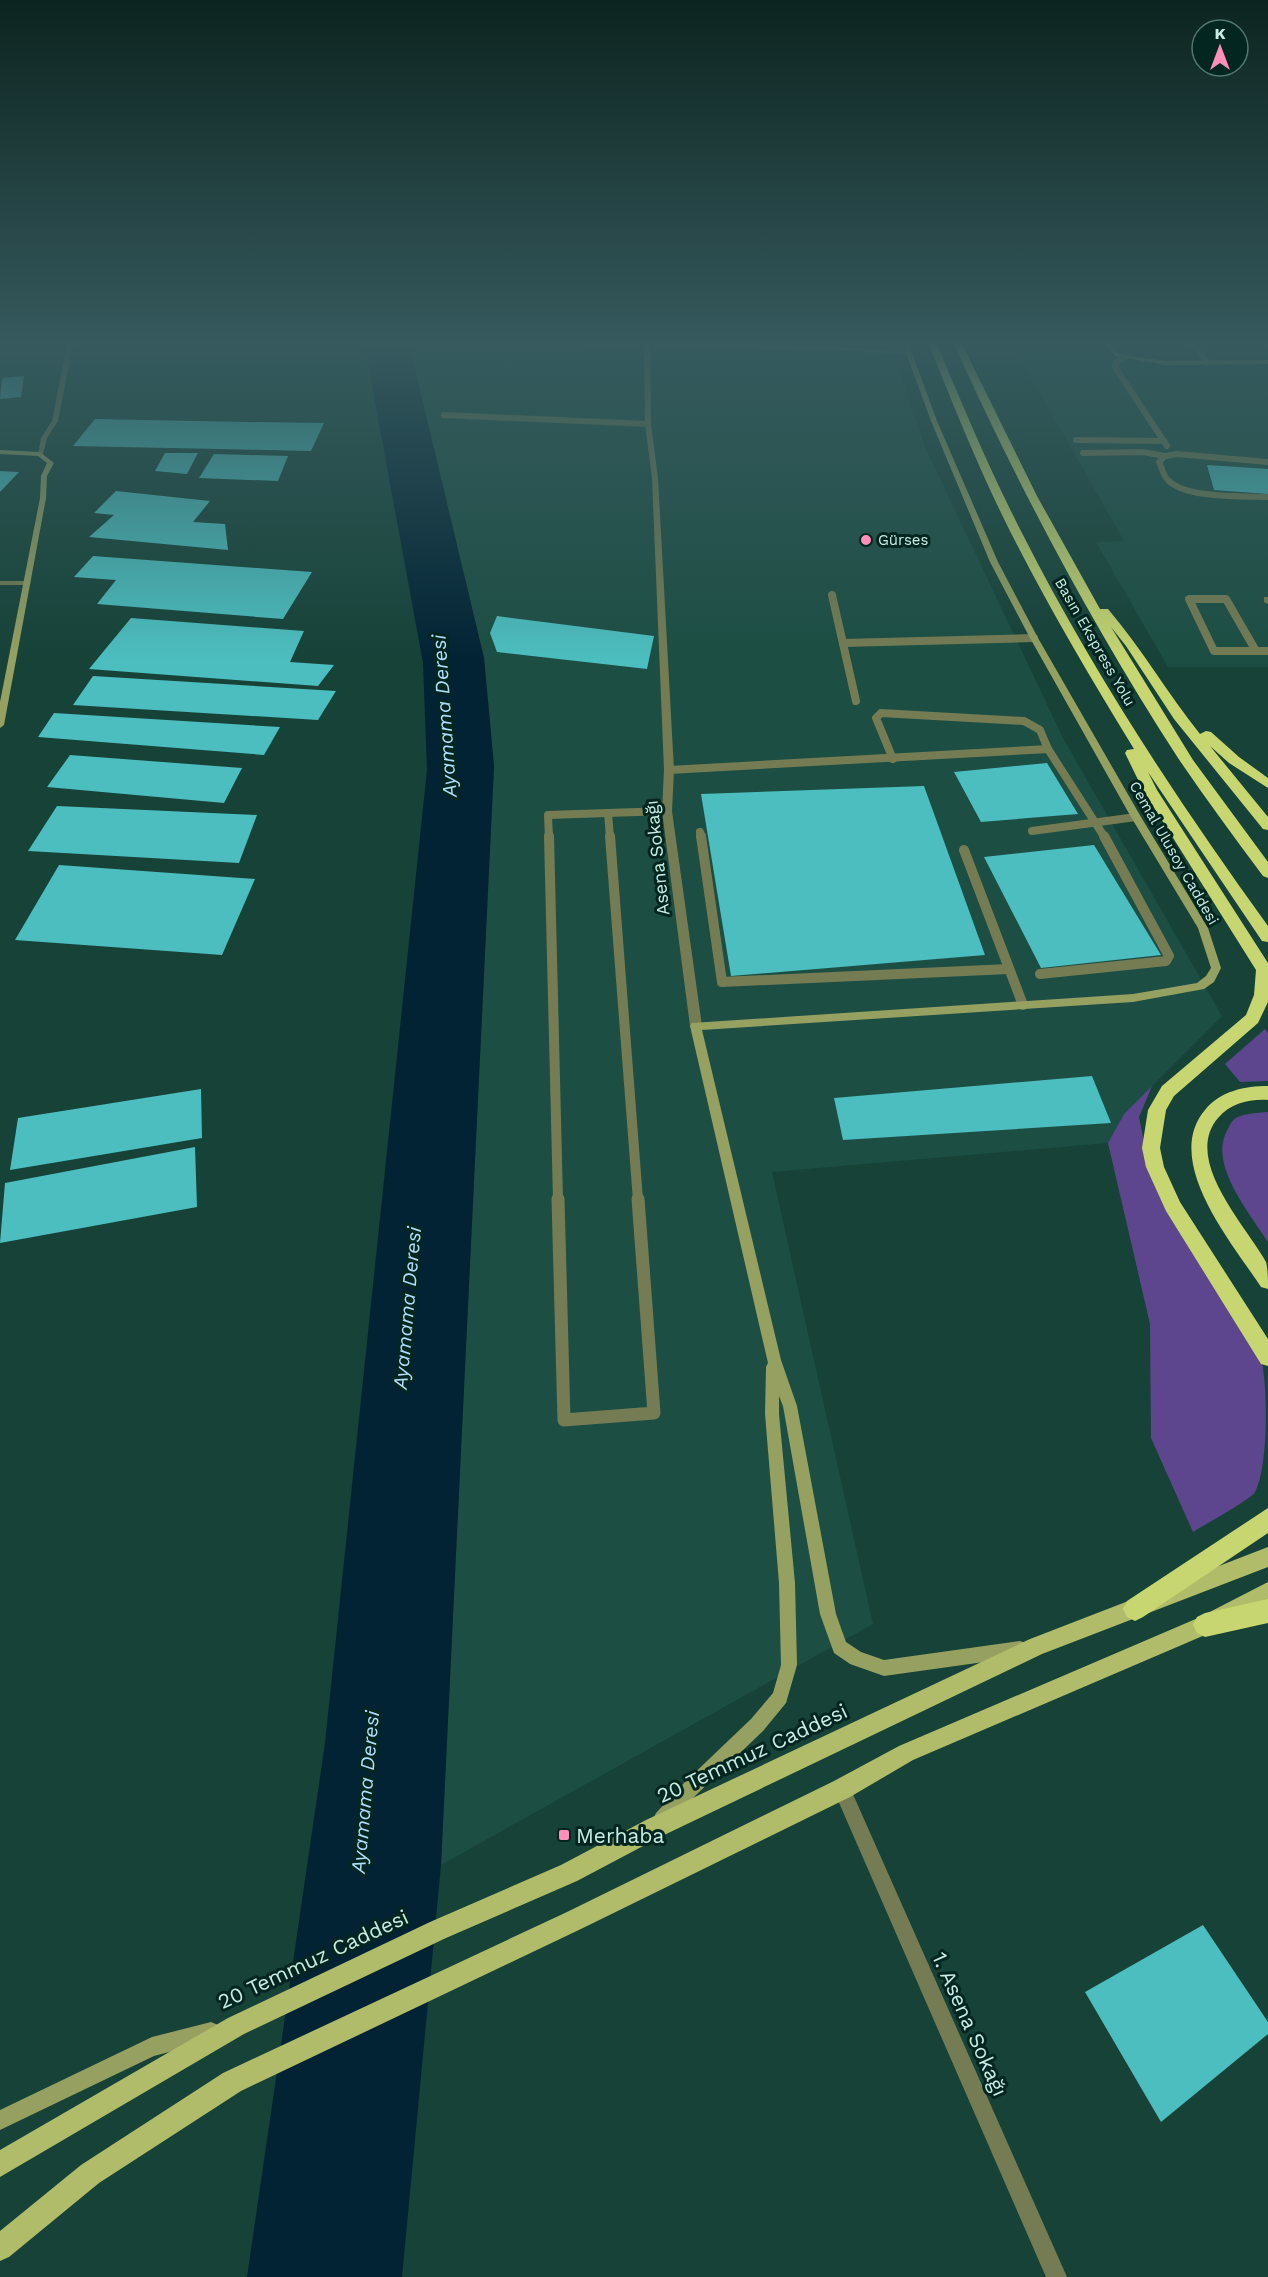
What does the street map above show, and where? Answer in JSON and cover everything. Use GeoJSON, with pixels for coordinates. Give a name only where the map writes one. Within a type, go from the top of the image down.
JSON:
{"type":"FeatureCollection","features":[{"type":"Feature","properties":{"kind":"highway","name":"Basın Ekspress Yolu"},"geometry":{"type":"LineString","coordinates":[[977,448],[1010,521],[1124,726],[1268,937]]}},
{"type":"Feature","properties":{"kind":"highway","name":"Basın Ekspress Yolu"},"geometry":{"type":"LineString","coordinates":[[1006,448],[1085,595],[1177,746],[1268,873]]}},
{"type":"Feature","properties":{"kind":"highway"},"geometry":{"type":"LineString","coordinates":[[1085,595],[1115,623],[1179,716],[1268,826]]}},
{"type":"Feature","properties":{"kind":"highway"},"geometry":{"type":"LineString","coordinates":[[1150,671],[1211,740],[1233,760],[1268,784]]}},
{"type":"Feature","properties":{"kind":"highway"},"geometry":{"type":"LineString","coordinates":[[1124,726],[1135,762],[1150,790],[1266,972],[1264,988],[1256,1013],[1238,1034],[1192,1068],[1168,1091],[1157,1110],[1151,1148],[1155,1167],[1173,1206],[1268,1357]]}},
{"type":"Feature","properties":{"kind":"highway"},"geometry":{"type":"LineString","coordinates":[[1268,1093],[1237,1096],[1218,1106],[1205,1122],[1199,1140],[1204,1174],[1216,1199],[1268,1281]]}},
{"type":"Feature","properties":{"kind":"highway"},"geometry":{"type":"LineString","coordinates":[[1135,1609],[1268,1519]]}},
{"type":"Feature","properties":{"kind":"highway"},"geometry":{"type":"LineString","coordinates":[[1205,1625],[1268,1611]]}},
{"type":"Feature","properties":{"kind":"main road","name":"Cemal Ulusoy Caddesi"},"geometry":{"type":"LineString","coordinates":[[696,1026],[1133,998],[1200,986],[1210,980],[1215,968],[1203,928],[1136,817],[1034,638],[994,562],[945,448]]}},
{"type":"Feature","properties":{"kind":"main road"},"geometry":{"type":"LineString","coordinates":[[0,452],[40,454],[51,463],[44,476],[43,498],[0,724]]}},
{"type":"Feature","properties":{"kind":"main road","name":"Asena Sokağı"},"geometry":{"type":"LineString","coordinates":[[696,1026],[774,1360]]}},
{"type":"Feature","properties":{"kind":"main road"},"geometry":{"type":"LineString","coordinates":[[774,1360],[790,1406],[828,1614],[840,1647],[856,1658],[884,1668],[1037,1646]]}},
{"type":"Feature","properties":{"kind":"main road"},"geometry":{"type":"LineString","coordinates":[[654,1828],[769,1711],[780,1697],[789,1665],[787,1583],[772,1414],[774,1360]]}},
{"type":"Feature","properties":{"kind":"main road","name":"20 Temmuz Caddesi"},"geometry":{"type":"LineString","coordinates":[[0,2120],[152,2047],[236,2026],[438,1930],[569,1873],[654,1828],[1037,1646],[1268,1557]]}},
{"type":"Feature","properties":{"kind":"main road"},"geometry":{"type":"LineString","coordinates":[[0,2248],[90,2174],[232,2082],[575,1920],[842,1789],[906,1754],[1205,1625],[1268,1592]]}},
{"type":"Feature","properties":{"kind":"main road"},"geometry":{"type":"LineString","coordinates":[[0,2164],[236,2026]]}},
{"type":"Feature","properties":{"kind":"street"},"geometry":{"type":"LineString","coordinates":[[40,454],[41,448]]}},
{"type":"Feature","properties":{"kind":"street","name":"Asena Sokağı"},"geometry":{"type":"LineString","coordinates":[[651,448],[662,584],[669,770],[667,811],[696,1026]]}},
{"type":"Feature","properties":{"kind":"street"},"geometry":{"type":"LineString","coordinates":[[0,583],[27,583]]}},
{"type":"Feature","properties":{"kind":"street","name":"1. Asena Sokağı"},"geometry":{"type":"LineString","coordinates":[[842,1789],[1057,2277]]}},
{"type":"Feature","properties":{"kind":"lane"},"geometry":{"type":"LineString","coordinates":[[1083,453],[1143,452],[1165,456],[1177,454],[1268,462]]}},
{"type":"Feature","properties":{"kind":"lane"},"geometry":{"type":"LineString","coordinates":[[1165,456],[1159,462],[1167,479],[1181,487],[1203,492],[1268,497]]}},
{"type":"Feature","properties":{"kind":"lane"},"geometry":{"type":"LineString","coordinates":[[832,595],[856,701]]}},
{"type":"Feature","properties":{"kind":"lane"},"geometry":{"type":"LineString","coordinates":[[1256,651],[1226,599],[1189,599],[1214,651],[1256,651],[1268,651]]}},
{"type":"Feature","properties":{"kind":"lane"},"geometry":{"type":"LineString","coordinates":[[843,643],[1034,638]]}},
{"type":"Feature","properties":{"kind":"lane"},"geometry":{"type":"LineString","coordinates":[[893,759],[876,718],[881,713],[1024,722],[1040,730],[1048,748],[1097,823],[1169,953],[1166,961],[1040,974]]}},
{"type":"Feature","properties":{"kind":"lane"},"geometry":{"type":"LineString","coordinates":[[669,770],[893,759],[1048,748]]}},
{"type":"Feature","properties":{"kind":"lane"},"geometry":{"type":"LineString","coordinates":[[608,813],[654,1413],[564,1420],[548,814],[667,811]]}},
{"type":"Feature","properties":{"kind":"lane"},"geometry":{"type":"LineString","coordinates":[[1032,831],[1136,817]]}},
{"type":"Feature","properties":{"kind":"lane"},"geometry":{"type":"LineString","coordinates":[[700,832],[722,982],[1009,969]]}},
{"type":"Feature","properties":{"kind":"lane"},"geometry":{"type":"LineString","coordinates":[[964,850],[1023,1005]]}},
{"type":"Feature","properties":{"kind":"shaded area"},"geometry":{"type":"Polygon","coordinates":[[[434,448],[926,448],[1063,738],[1222,1016],[1124,1114],[1108,1143],[772,1172],[873,1624],[441,1865],[494,767],[484,658],[434,448]]]}},
{"type":"Feature","properties":{"kind":"shaded area"},"geometry":{"type":"Polygon","coordinates":[[[1071,448],[1268,448],[1268,667],[1168,667],[1096,542],[1124,541],[1071,448]]]}},
{"type":"Feature","properties":{"kind":"shaded area"},"geometry":{"type":"Polygon","coordinates":[[[1265,1029],[1268,1033],[1268,1081],[1240,1082],[1225,1064],[1265,1029]]]}},
{"type":"Feature","properties":{"kind":"shaded area"},"geometry":{"type":"Polygon","coordinates":[[[1152,1086],[1139,1117],[1150,1172],[1262,1363],[1264,1376],[1265,1448],[1255,1492],[1236,1507],[1193,1532],[1151,1438],[1150,1324],[1108,1143],[1124,1114],[1152,1086]]]}},
{"type":"Feature","properties":{"kind":"shaded area"},"geometry":{"type":"Polygon","coordinates":[[[1268,1112],[1268,1242],[1233,1187],[1223,1157],[1223,1142],[1233,1120],[1248,1114],[1268,1112]]]}},
{"type":"Feature","properties":{"kind":"water","name":"Ayamama Deresi"},"geometry":{"type":"Polygon","coordinates":[[[384,448],[434,448],[484,658],[494,766],[441,1865],[402,2277],[247,2277],[325,1743],[427,770],[423,663],[384,448]]]}},
{"type":"Feature","properties":{"kind":"building"},"geometry":{"type":"Polygon","coordinates":[[[181,448],[312,448],[311,451],[181,448]]]}},
{"type":"Feature","properties":{"kind":"building"},"geometry":{"type":"Polygon","coordinates":[[[165,453],[198,453],[187,474],[155,471],[165,453]]]}},
{"type":"Feature","properties":{"kind":"building"},"geometry":{"type":"Polygon","coordinates":[[[214,454],[288,456],[278,481],[199,478],[214,454]]]}},
{"type":"Feature","properties":{"kind":"building"},"geometry":{"type":"Polygon","coordinates":[[[1207,465],[1268,469],[1268,494],[1214,490],[1207,465]]]}},
{"type":"Feature","properties":{"kind":"building"},"geometry":{"type":"Polygon","coordinates":[[[0,471],[19,472],[0,492],[0,471]]]}},
{"type":"Feature","properties":{"kind":"building"},"geometry":{"type":"Polygon","coordinates":[[[116,491],[210,501],[193,522],[225,524],[228,550],[89,537],[114,515],[94,513],[116,491]]]}},
{"type":"Feature","properties":{"kind":"building"},"geometry":{"type":"Polygon","coordinates":[[[93,556],[312,572],[283,619],[97,604],[116,580],[74,577],[93,556]]]}},
{"type":"Feature","properties":{"kind":"building"},"geometry":{"type":"Polygon","coordinates":[[[497,616],[654,636],[647,669],[497,652],[490,633],[497,616]]]}},
{"type":"Feature","properties":{"kind":"building"},"geometry":{"type":"Polygon","coordinates":[[[131,618],[304,631],[290,662],[334,665],[318,686],[89,669],[131,618]]]}},
{"type":"Feature","properties":{"kind":"building"},"geometry":{"type":"Polygon","coordinates":[[[93,676],[336,691],[318,720],[73,705],[93,676]]]}},
{"type":"Feature","properties":{"kind":"building"},"geometry":{"type":"Polygon","coordinates":[[[54,713],[280,727],[264,755],[38,737],[54,713]]]}},
{"type":"Feature","properties":{"kind":"building"},"geometry":{"type":"Polygon","coordinates":[[[70,755],[242,768],[224,803],[47,787],[70,755]]]}},
{"type":"Feature","properties":{"kind":"building"},"geometry":{"type":"Polygon","coordinates":[[[1047,763],[1078,814],[981,822],[954,772],[1047,763]]]}},
{"type":"Feature","properties":{"kind":"building"},"geometry":{"type":"Polygon","coordinates":[[[924,786],[985,955],[731,976],[701,794],[924,786]]]}},
{"type":"Feature","properties":{"kind":"building"},"geometry":{"type":"Polygon","coordinates":[[[57,806],[257,815],[239,863],[28,851],[57,806]]]}},
{"type":"Feature","properties":{"kind":"building"},"geometry":{"type":"Polygon","coordinates":[[[1094,845],[1161,955],[1041,968],[984,857],[1094,845]]]}},
{"type":"Feature","properties":{"kind":"building"},"geometry":{"type":"Polygon","coordinates":[[[59,865],[255,879],[222,955],[15,940],[59,865]]]}},
{"type":"Feature","properties":{"kind":"building"},"geometry":{"type":"Polygon","coordinates":[[[1092,1076],[1111,1123],[843,1140],[834,1098],[1092,1076]]]}},
{"type":"Feature","properties":{"kind":"building"},"geometry":{"type":"Polygon","coordinates":[[[201,1089],[202,1138],[10,1170],[18,1118],[201,1089]]]}},
{"type":"Feature","properties":{"kind":"building"},"geometry":{"type":"Polygon","coordinates":[[[195,1147],[197,1207],[0,1243],[5,1183],[195,1147]]]}},
{"type":"Feature","properties":{"kind":"building"},"geometry":{"type":"Polygon","coordinates":[[[1203,1925],[1268,2022],[1268,2034],[1161,2122],[1085,1992],[1203,1925]]]}},
{"type":"Feature","properties":{"kind":"place","name":"Gürses"},"geometry":{"type":"Point","coordinates":[866,540]}},
{"type":"Feature","properties":{"kind":"place","name":"Merhaba"},"geometry":{"type":"Point","coordinates":[564,1835]}}]}
